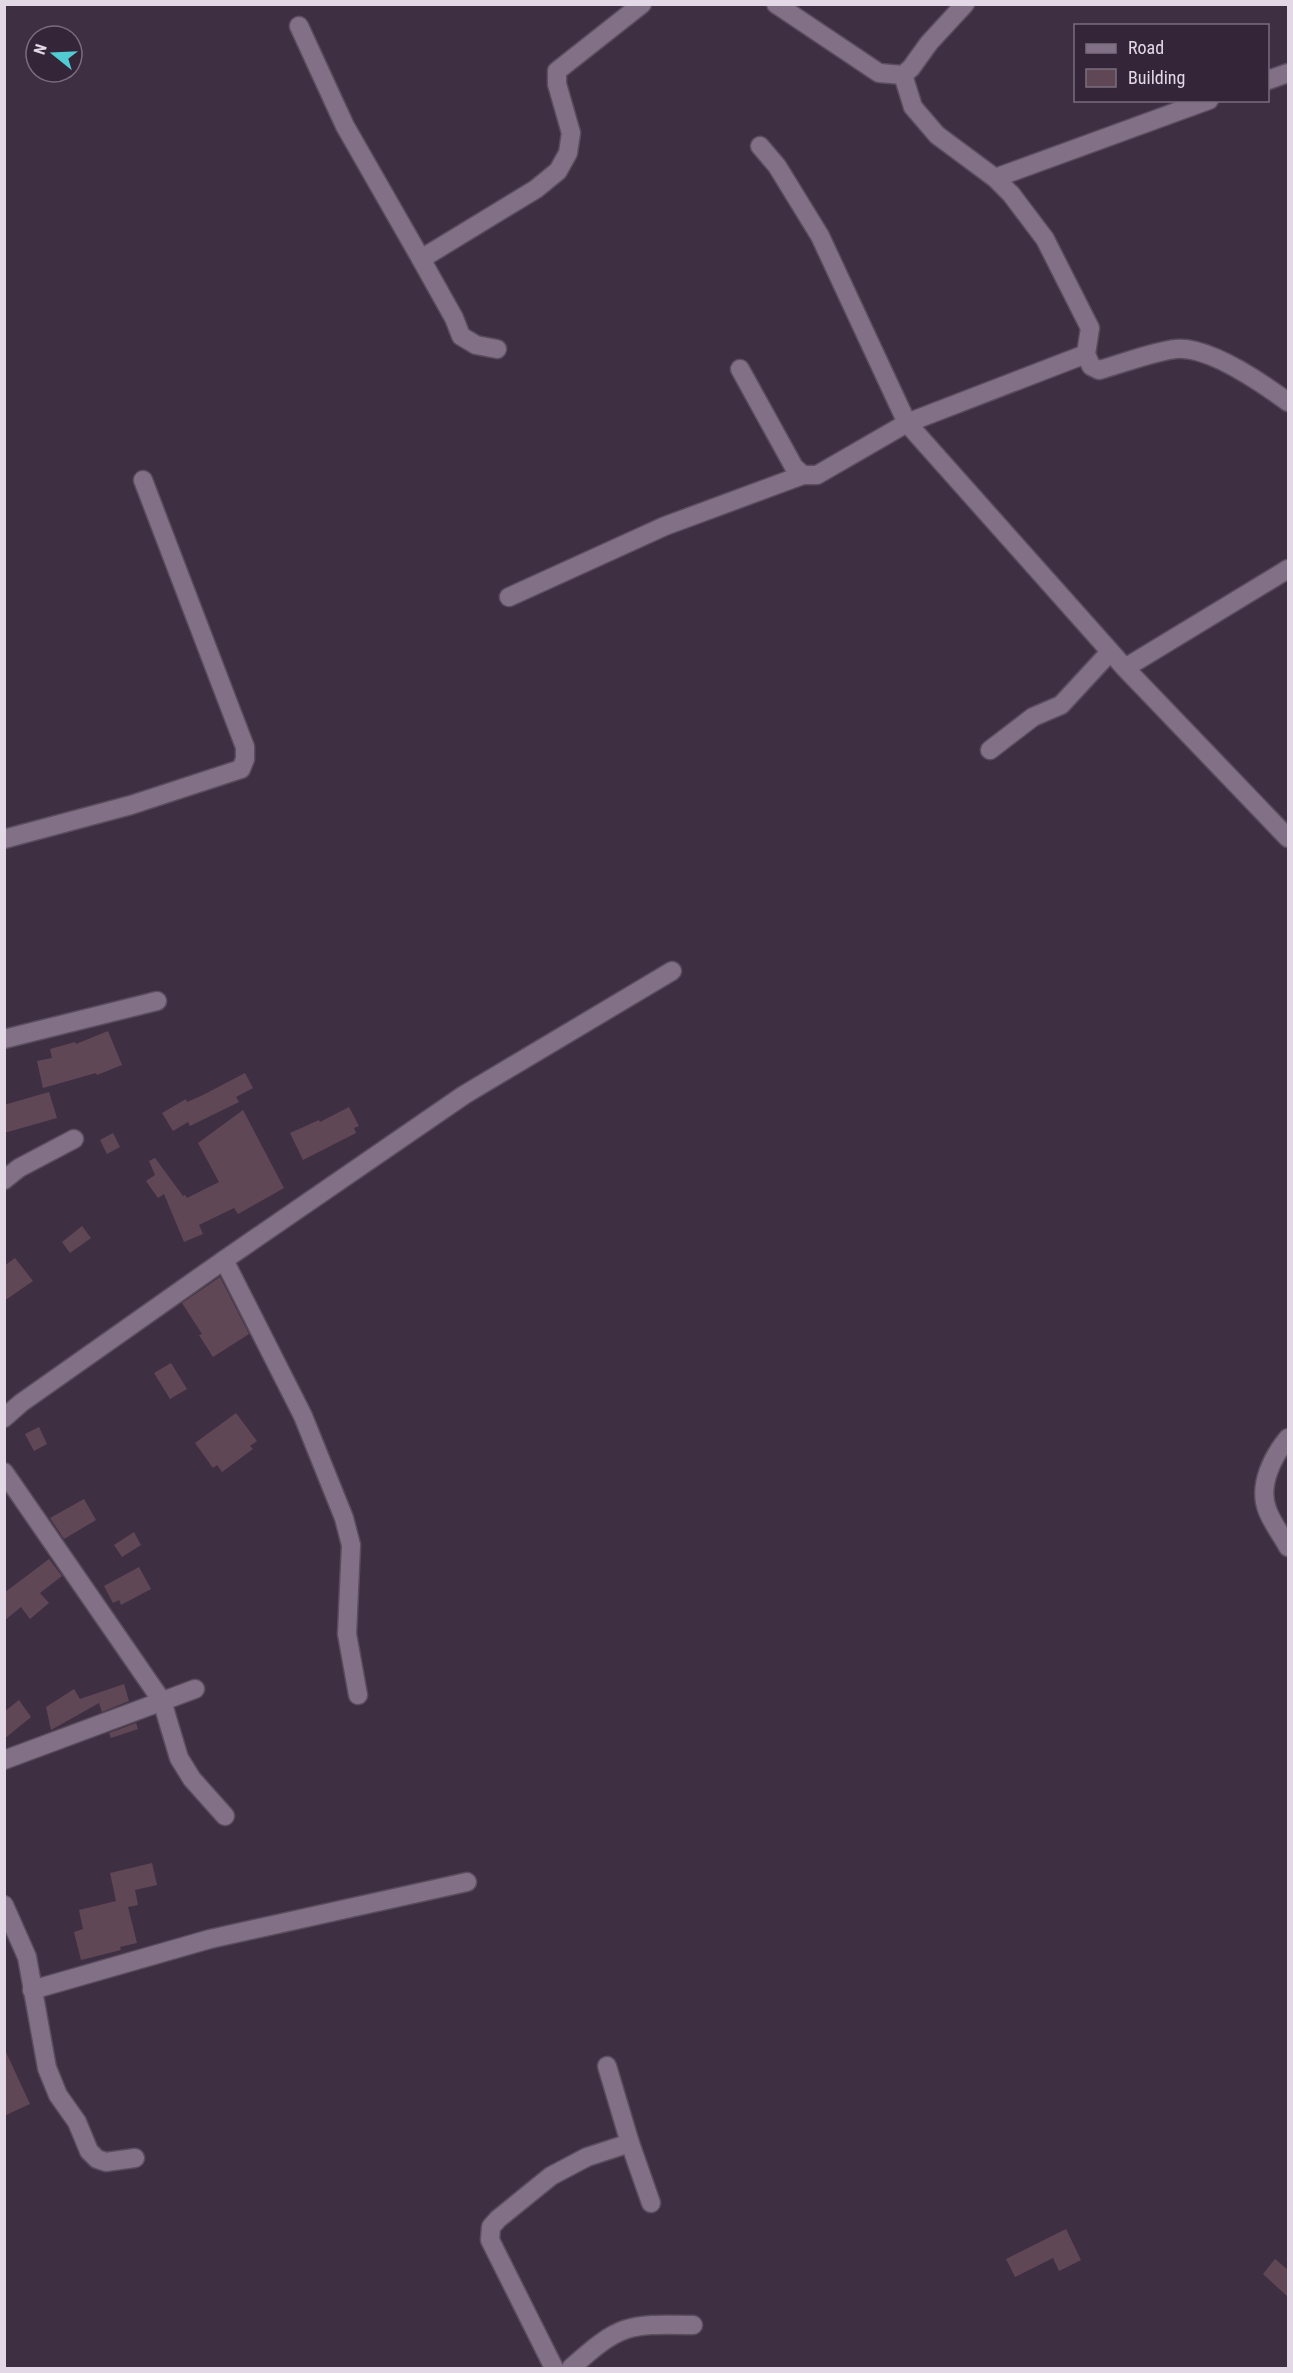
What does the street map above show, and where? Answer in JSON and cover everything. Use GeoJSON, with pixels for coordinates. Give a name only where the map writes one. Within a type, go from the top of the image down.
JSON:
{"type":"FeatureCollection","features":[{"type":"Feature","properties":{"kind":"street"},"geometry":{"type":"LineString","coordinates":[[421,259],[536,189],[558,171],[568,153],[571,133],[557,84],[556,71],[642,4]]}},
{"type":"Feature","properties":{"kind":"street"},"geometry":{"type":"LineString","coordinates":[[776,4],[879,73],[903,75],[965,4]]}},
{"type":"Feature","properties":{"kind":"street"},"geometry":{"type":"LineString","coordinates":[[299,26],[345,126],[454,318],[461,336],[476,345],[496,349]]}},
{"type":"Feature","properties":{"kind":"street"},"geometry":{"type":"LineString","coordinates":[[1269,80],[1288,72]]}},
{"type":"Feature","properties":{"kind":"street"},"geometry":{"type":"LineString","coordinates":[[903,75],[913,107],[937,135],[995,177],[1045,239],[1090,328],[1086,354],[1091,366],[1100,370],[1177,349],[1198,352],[1235,367],[1288,402]]}},
{"type":"Feature","properties":{"kind":"street"},"geometry":{"type":"LineString","coordinates":[[995,177],[1203,102]]}},
{"type":"Feature","properties":{"kind":"street"},"geometry":{"type":"LineString","coordinates":[[760,146],[777,166],[820,236],[907,423],[1110,652],[1288,838]]}},
{"type":"Feature","properties":{"kind":"street"},"geometry":{"type":"LineString","coordinates":[[509,597],[665,526],[803,475],[817,475],[907,423],[1086,354]]}},
{"type":"Feature","properties":{"kind":"street"},"geometry":{"type":"LineString","coordinates":[[740,369],[794,467],[803,475]]}},
{"type":"Feature","properties":{"kind":"street"},"geometry":{"type":"LineString","coordinates":[[4,839],[131,805],[241,769],[245,759],[245,747],[143,480]]}},
{"type":"Feature","properties":{"kind":"street"},"geometry":{"type":"LineString","coordinates":[[1125,668],[1288,569]]}},
{"type":"Feature","properties":{"kind":"street"},"geometry":{"type":"LineString","coordinates":[[990,750],[1033,717],[1061,705],[1110,652]]}},
{"type":"Feature","properties":{"kind":"street"},"geometry":{"type":"LineString","coordinates":[[4,1418],[30,1396],[464,1095],[672,971]]}},
{"type":"Feature","properties":{"kind":"street"},"geometry":{"type":"LineString","coordinates":[[4,1039],[157,1001]]}},
{"type":"Feature","properties":{"kind":"street"},"geometry":{"type":"LineString","coordinates":[[4,1180],[19,1168],[74,1139]]}},
{"type":"Feature","properties":{"kind":"street"},"geometry":{"type":"LineString","coordinates":[[224,1260],[303,1416],[344,1518],[351,1545],[347,1634],[358,1695]]}},
{"type":"Feature","properties":{"kind":"street"},"geometry":{"type":"LineString","coordinates":[[1288,1438],[1264,1486],[1266,1508],[1288,1547]]}},
{"type":"Feature","properties":{"kind":"street"},"geometry":{"type":"LineString","coordinates":[[4,1472],[162,1701],[179,1758],[192,1779],[225,1816]]}},
{"type":"Feature","properties":{"kind":"street"},"geometry":{"type":"LineString","coordinates":[[4,1760],[195,1689]]}},
{"type":"Feature","properties":{"kind":"street"},"geometry":{"type":"LineString","coordinates":[[32,1990],[210,1939],[466,1882]]}},
{"type":"Feature","properties":{"kind":"street"},"geometry":{"type":"LineString","coordinates":[[4,1905],[27,1957],[47,2068],[58,2095],[78,2122],[89,2151],[97,2159],[106,2162],[135,2158]]}},
{"type":"Feature","properties":{"kind":"street"},"geometry":{"type":"LineString","coordinates":[[606,2066],[651,2203]]}},
{"type":"Feature","properties":{"kind":"street"},"geometry":{"type":"LineString","coordinates":[[554,2368],[490,2240],[491,2227],[551,2176],[586,2157],[630,2143]]}},
{"type":"Feature","properties":{"kind":"street"},"geometry":{"type":"LineString","coordinates":[[571,2368],[598,2344],[629,2327],[693,2325]]}},
{"type":"Feature","properties":{"kind":"building"},"geometry":{"type":"Polygon","coordinates":[[[108,1031],[122,1065],[97,1075],[96,1073],[43,1088],[37,1061],[52,1058],[50,1049],[75,1042],[76,1044],[108,1031]]]}},
{"type":"Feature","properties":{"kind":"building"},"geometry":{"type":"Polygon","coordinates":[[[245,1073],[253,1088],[236,1097],[239,1102],[190,1126],[188,1122],[173,1131],[162,1113],[186,1099],[187,1102],[203,1095],[245,1073]]]}},
{"type":"Feature","properties":{"kind":"building"},"geometry":{"type":"Polygon","coordinates":[[[49,1092],[57,1118],[4,1133],[4,1105],[49,1092]]]}},
{"type":"Feature","properties":{"kind":"building"},"geometry":{"type":"Polygon","coordinates":[[[349,1107],[359,1126],[354,1128],[356,1133],[303,1160],[290,1133],[319,1120],[320,1122],[349,1107]]]}},
{"type":"Feature","properties":{"kind":"building"},"geometry":{"type":"Polygon","coordinates":[[[243,1110],[284,1188],[238,1214],[234,1208],[199,1225],[203,1234],[184,1242],[164,1194],[158,1198],[146,1181],[155,1175],[149,1161],[155,1158],[183,1196],[187,1198],[219,1182],[198,1143],[243,1110]]]}},
{"type":"Feature","properties":{"kind":"building"},"geometry":{"type":"Polygon","coordinates":[[[113,1133],[120,1147],[107,1154],[100,1140],[113,1133]]]}},
{"type":"Feature","properties":{"kind":"building"},"geometry":{"type":"Polygon","coordinates":[[[82,1226],[91,1238],[70,1253],[62,1242],[82,1226]]]}},
{"type":"Feature","properties":{"kind":"building"},"geometry":{"type":"Polygon","coordinates":[[[15,1258],[33,1281],[4,1301],[4,1266],[15,1258]]]}},
{"type":"Feature","properties":{"kind":"building"},"geometry":{"type":"Polygon","coordinates":[[[220,1277],[249,1334],[213,1357],[199,1335],[202,1334],[182,1303],[220,1277]]]}},
{"type":"Feature","properties":{"kind":"building"},"geometry":{"type":"Polygon","coordinates":[[[171,1363],[187,1389],[170,1399],[154,1373],[171,1363]]]}},
{"type":"Feature","properties":{"kind":"building"},"geometry":{"type":"Polygon","coordinates":[[[236,1413],[257,1441],[250,1446],[253,1449],[222,1472],[217,1465],[213,1468],[195,1443],[236,1413]]]}},
{"type":"Feature","properties":{"kind":"building"},"geometry":{"type":"Polygon","coordinates":[[[39,1427],[47,1444],[34,1451],[25,1434],[39,1427]]]}},
{"type":"Feature","properties":{"kind":"building"},"geometry":{"type":"Polygon","coordinates":[[[84,1499],[96,1520],[64,1539],[50,1518],[84,1499]]]}},
{"type":"Feature","properties":{"kind":"building"},"geometry":{"type":"Polygon","coordinates":[[[134,1532],[141,1545],[122,1557],[114,1545],[134,1532]]]}},
{"type":"Feature","properties":{"kind":"building"},"geometry":{"type":"Polygon","coordinates":[[[49,1559],[62,1576],[40,1593],[49,1603],[30,1619],[21,1607],[4,1621],[4,1593],[49,1559]]]}},
{"type":"Feature","properties":{"kind":"building"},"geometry":{"type":"Polygon","coordinates":[[[139,1567],[151,1589],[121,1605],[119,1600],[113,1603],[104,1586],[139,1567]]]}},
{"type":"Feature","properties":{"kind":"building"},"geometry":{"type":"Polygon","coordinates":[[[124,1684],[129,1701],[102,1712],[99,1703],[51,1730],[46,1707],[74,1689],[80,1699],[124,1684]]]}},
{"type":"Feature","properties":{"kind":"building"},"geometry":{"type":"Polygon","coordinates":[[[19,1700],[31,1717],[4,1739],[4,1712],[19,1700]]]}},
{"type":"Feature","properties":{"kind":"building"},"geometry":{"type":"Polygon","coordinates":[[[136,1723],[138,1729],[111,1738],[109,1733],[136,1723]]]}},
{"type":"Feature","properties":{"kind":"building"},"geometry":{"type":"Polygon","coordinates":[[[152,1863],[157,1885],[135,1890],[138,1905],[128,1907],[137,1943],[120,1947],[121,1950],[81,1960],[74,1932],[83,1929],[79,1910],[116,1901],[110,1873],[152,1863]]]}},
{"type":"Feature","properties":{"kind":"building"},"geometry":{"type":"Polygon","coordinates":[[[4,2048],[30,2104],[4,2116],[4,2048]]]}},
{"type":"Feature","properties":{"kind":"building"},"geometry":{"type":"Polygon","coordinates":[[[1066,2229],[1081,2260],[1059,2271],[1053,2258],[1015,2277],[1006,2259],[1066,2229]]]}},
{"type":"Feature","properties":{"kind":"building"},"geometry":{"type":"Polygon","coordinates":[[[1275,2259],[1288,2270],[1288,2297],[1263,2274],[1275,2259]]]}}]}
